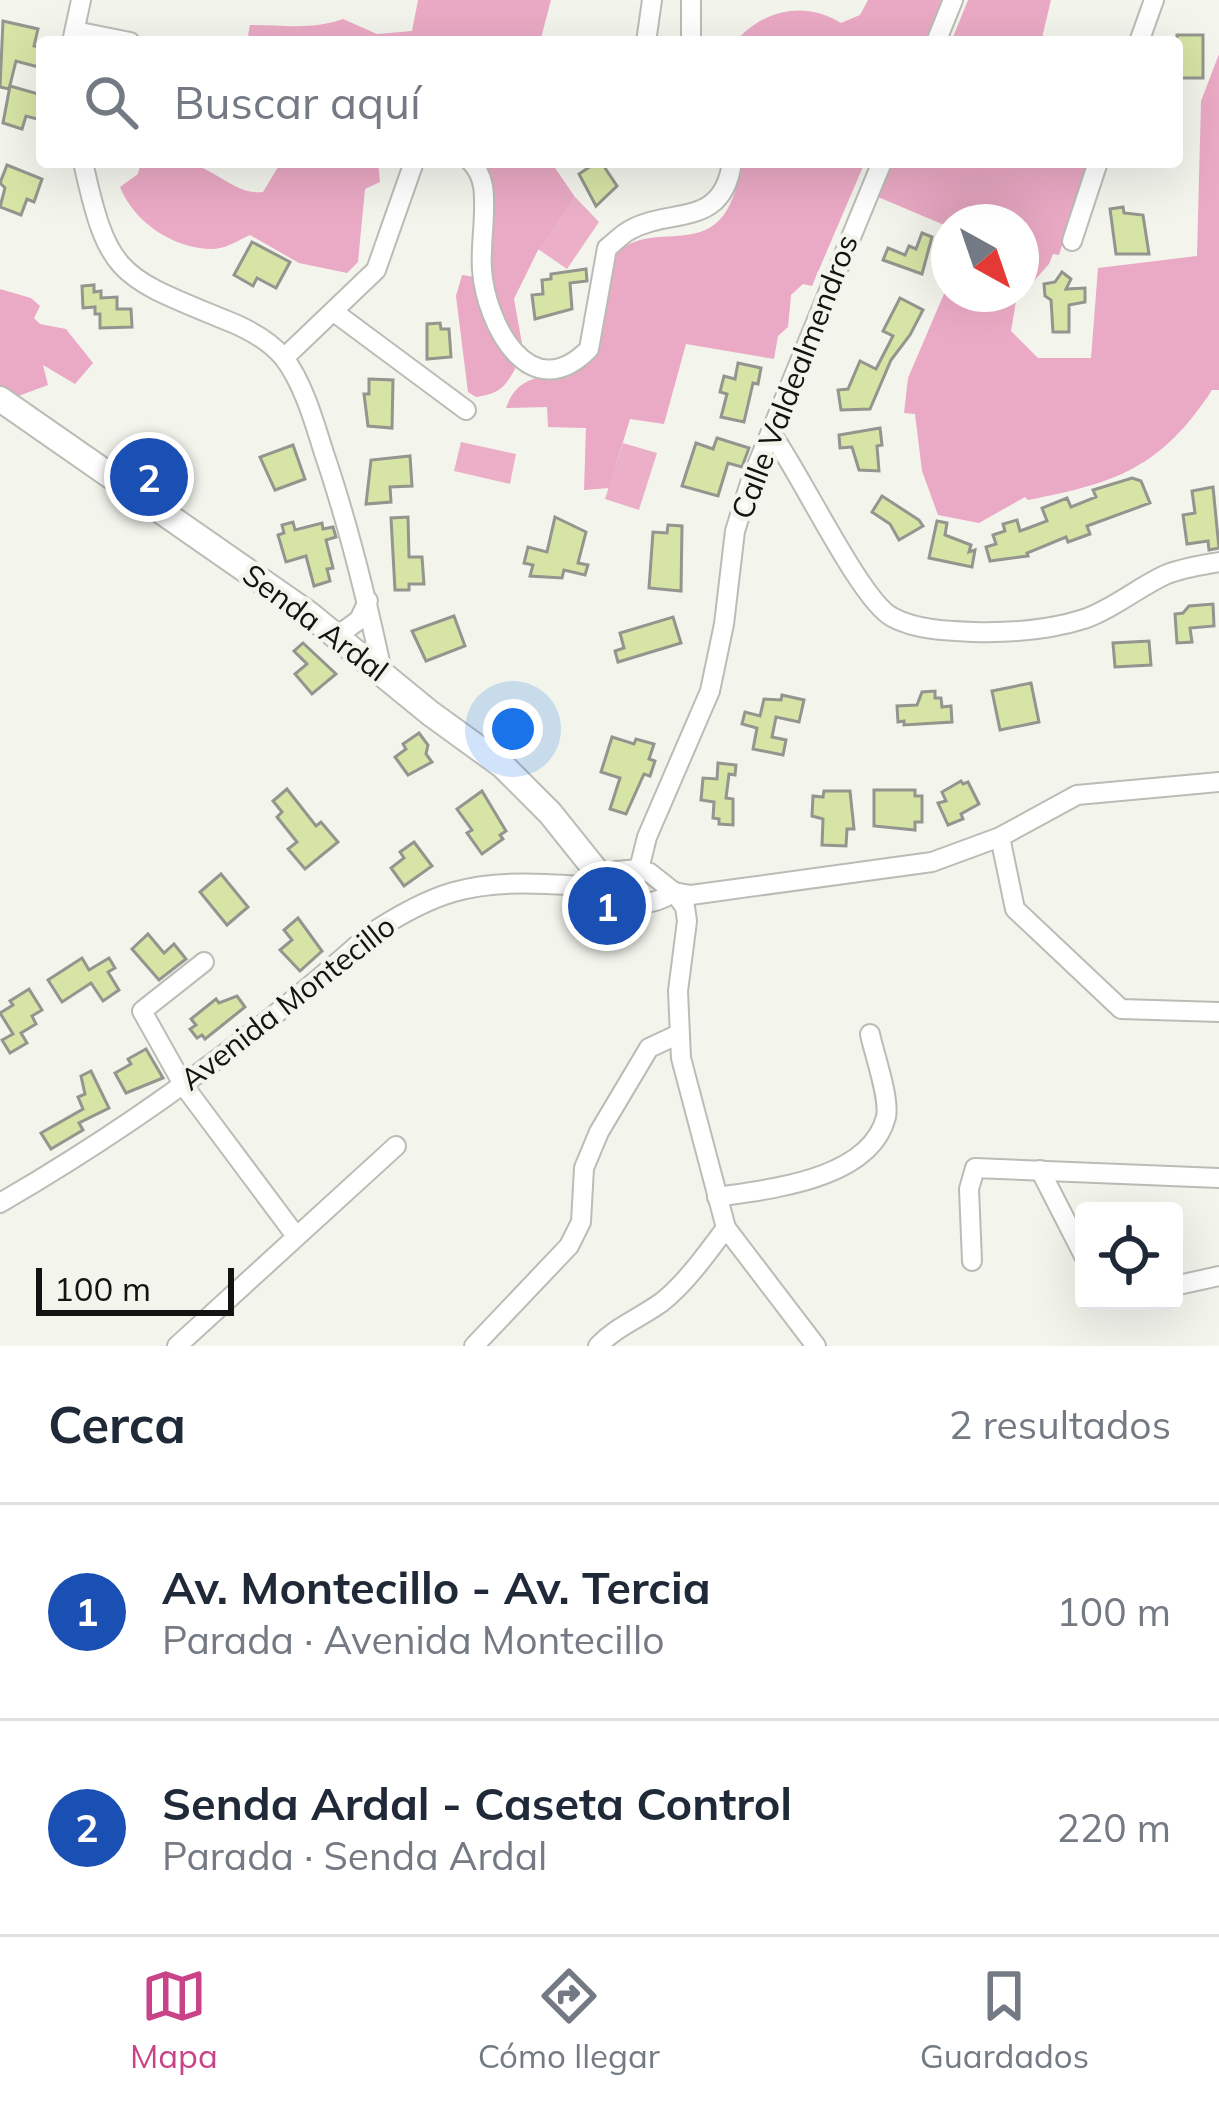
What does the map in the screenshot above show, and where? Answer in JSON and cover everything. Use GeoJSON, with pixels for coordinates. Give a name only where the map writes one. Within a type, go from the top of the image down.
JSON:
{"type":"FeatureCollection","features":[{"type":"Feature","properties":{"kind":"main road","name":"Senda Ardal"},"geometry":{"type":"LineString","coordinates":[[0,399],[337,636],[530,790],[602,885]]}},
{"type":"Feature","properties":{"kind":"street"},"geometry":{"type":"LineString","coordinates":[[74,36],[81,0]]}},
{"type":"Feature","properties":{"kind":"street"},"geometry":{"type":"LineString","coordinates":[[647,36],[652,0]]}},
{"type":"Feature","properties":{"kind":"street"},"geometry":{"type":"LineString","coordinates":[[691,0],[691,36]]}},
{"type":"Feature","properties":{"kind":"street"},"geometry":{"type":"LineString","coordinates":[[938,36],[953,0]]}},
{"type":"Feature","properties":{"kind":"street"},"geometry":{"type":"LineString","coordinates":[[1141,36],[1154,0]]}},
{"type":"Feature","properties":{"kind":"street"},"geometry":{"type":"LineString","coordinates":[[84,168],[100,232],[127,272],[143,286],[236,324],[284,358],[315,425],[368,601],[382,671]]}},
{"type":"Feature","properties":{"kind":"street"},"geometry":{"type":"LineString","coordinates":[[284,358],[376,269],[412,168]]}},
{"type":"Feature","properties":{"kind":"street"},"geometry":{"type":"LineString","coordinates":[[477,168],[484,189],[482,270],[487,302],[500,332],[520,358],[541,370],[565,367],[589,349],[608,248],[631,229],[708,208],[722,192],[730,168]]}},
{"type":"Feature","properties":{"kind":"street","name":"Calle Valdealmendros"},"geometry":{"type":"LineString","coordinates":[[639,869],[647,837],[710,691],[735,531],[880,168]]}},
{"type":"Feature","properties":{"kind":"street"},"geometry":{"type":"LineString","coordinates":[[1072,242],[1096,168]]}},
{"type":"Feature","properties":{"kind":"street"},"geometry":{"type":"LineString","coordinates":[[334,312],[466,410]]}},
{"type":"Feature","properties":{"kind":"street"},"geometry":{"type":"LineString","coordinates":[[771,433],[796,467],[872,601],[895,619],[914,626],[957,632],[1034,630],[1083,619],[1165,575],[1219,562]]}},
{"type":"Feature","properties":{"kind":"street"},"geometry":{"type":"LineString","coordinates":[[337,636],[359,620],[368,601]]}},
{"type":"Feature","properties":{"kind":"street"},"geometry":{"type":"LineString","coordinates":[[674,892],[691,895],[932,862],[1000,837],[1077,795],[1219,782]]}},
{"type":"Feature","properties":{"kind":"street"},"geometry":{"type":"LineString","coordinates":[[1000,837],[1015,909],[1121,1009],[1219,1012]]}},
{"type":"Feature","properties":{"kind":"street"},"geometry":{"type":"LineString","coordinates":[[602,885],[616,871],[639,869],[674,892],[685,908],[678,991],[681,1058],[726,1228],[816,1346]]}},
{"type":"Feature","properties":{"kind":"street","name":"Avenida Montecillo"},"geometry":{"type":"LineString","coordinates":[[0,1203],[73,1161],[184,1086],[399,915],[478,884],[602,885],[614,900],[647,903],[661,902],[674,892]]}},
{"type":"Feature","properties":{"kind":"street"},"geometry":{"type":"LineString","coordinates":[[204,962],[142,1010],[184,1086],[296,1236]]}},
{"type":"Feature","properties":{"kind":"street"},"geometry":{"type":"LineString","coordinates":[[474,1346],[569,1246],[581,1222],[584,1168],[599,1132],[649,1048],[679,1034]]}},
{"type":"Feature","properties":{"kind":"street"},"geometry":{"type":"LineString","coordinates":[[717,1197],[800,1184],[853,1160],[876,1141],[887,1112],[870,1034]]}},
{"type":"Feature","properties":{"kind":"street"},"geometry":{"type":"LineString","coordinates":[[177,1346],[397,1146]]}},
{"type":"Feature","properties":{"kind":"street"},"geometry":{"type":"LineString","coordinates":[[973,1261],[969,1189],[975,1168],[1219,1178]]}},
{"type":"Feature","properties":{"kind":"street"},"geometry":{"type":"LineString","coordinates":[[1040,1170],[1075,1238]]}},
{"type":"Feature","properties":{"kind":"street"},"geometry":{"type":"LineString","coordinates":[[598,1346],[614,1329],[662,1302],[726,1228]]}},
{"type":"Feature","properties":{"kind":"street"},"geometry":{"type":"LineString","coordinates":[[1183,1284],[1219,1276]]}},
{"type":"Feature","properties":{"kind":"shaded area"},"geometry":{"type":"Polygon","coordinates":[[[418,0],[551,0],[542,36],[248,35],[250,25],[309,26],[343,19],[377,34],[412,31],[418,0]]]}},
{"type":"Feature","properties":{"kind":"shaded area"},"geometry":{"type":"Polygon","coordinates":[[[868,0],[945,0],[930,36],[741,36],[758,22],[785,12],[813,12],[841,23],[860,15],[868,0]]]}},
{"type":"Feature","properties":{"kind":"shaded area"},"geometry":{"type":"Polygon","coordinates":[[[968,0],[1051,0],[1042,36],[953,36],[968,0]]]}},
{"type":"Feature","properties":{"kind":"shaded area"},"geometry":{"type":"Polygon","coordinates":[[[1219,54],[1219,390],[1212,390],[1174,438],[1134,468],[1087,487],[1025,497],[979,523],[938,515],[922,471],[915,414],[904,413],[908,378],[936,312],[1014,312],[1011,331],[1038,358],[1091,358],[1098,268],[1197,256],[1201,101],[1219,54]]]}},
{"type":"Feature","properties":{"kind":"shaded area"},"geometry":{"type":"Polygon","coordinates":[[[139,168],[202,168],[254,192],[263,192],[277,168],[379,168],[380,182],[365,189],[358,262],[347,273],[299,263],[250,235],[213,249],[170,239],[145,222],[126,200],[120,187],[139,168]]]}},
{"type":"Feature","properties":{"kind":"shaded area"},"geometry":{"type":"Polygon","coordinates":[[[480,168],[555,168],[575,197],[537,252],[514,299],[523,349],[512,355],[516,367],[500,389],[476,397],[468,392],[456,296],[462,275],[489,279],[480,168]]]}},
{"type":"Feature","properties":{"kind":"shaded area"},"geometry":{"type":"Polygon","coordinates":[[[740,168],[862,168],[812,286],[803,284],[791,295],[788,327],[778,336],[774,359],[686,344],[664,424],[630,419],[609,488],[584,490],[586,428],[548,427],[547,407],[506,408],[523,384],[573,370],[598,351],[609,262],[626,246],[703,231],[720,220],[733,198],[740,168]]]}},
{"type":"Feature","properties":{"kind":"shaded area"},"geometry":{"type":"Polygon","coordinates":[[[891,168],[1085,168],[1059,255],[1053,254],[1039,275],[1039,204],[931,204],[931,219],[878,197],[891,168]]]}},
{"type":"Feature","properties":{"kind":"shaded area"},"geometry":{"type":"Polygon","coordinates":[[[575,197],[599,222],[567,269],[538,249],[575,197]]]}},
{"type":"Feature","properties":{"kind":"shaded area"},"geometry":{"type":"Polygon","coordinates":[[[0,289],[31,298],[40,306],[34,318],[40,324],[66,329],[93,363],[75,384],[43,365],[48,385],[13,398],[0,389],[0,289]]]}},
{"type":"Feature","properties":{"kind":"shaded area"},"geometry":{"type":"Polygon","coordinates":[[[461,442],[516,454],[510,484],[454,471],[461,442]]]}},
{"type":"Feature","properties":{"kind":"shaded area"},"geometry":{"type":"Polygon","coordinates":[[[623,443],[657,453],[639,510],[605,499],[623,443]]]}},
{"type":"Feature","properties":{"kind":"building"},"geometry":{"type":"Polygon","coordinates":[[[3,21],[38,29],[36,66],[16,61],[9,89],[0,87],[3,21]]]}},
{"type":"Feature","properties":{"kind":"building"},"geometry":{"type":"Polygon","coordinates":[[[1203,35],[1203,78],[1183,78],[1183,36],[1177,36],[1203,35]]]}},
{"type":"Feature","properties":{"kind":"building"},"geometry":{"type":"Polygon","coordinates":[[[10,86],[36,93],[36,119],[26,116],[22,129],[3,123],[10,86]]]}},
{"type":"Feature","properties":{"kind":"building"},"geometry":{"type":"Polygon","coordinates":[[[7,165],[42,179],[34,202],[27,199],[21,215],[0,207],[5,188],[0,183],[7,165]]]}},
{"type":"Feature","properties":{"kind":"building"},"geometry":{"type":"Polygon","coordinates":[[[588,168],[605,168],[617,186],[596,206],[579,174],[588,168]]]}},
{"type":"Feature","properties":{"kind":"building"},"geometry":{"type":"Polygon","coordinates":[[[1123,207],[1124,213],[1143,215],[1149,254],[1116,254],[1110,209],[1123,207]]]}},
{"type":"Feature","properties":{"kind":"building"},"geometry":{"type":"Polygon","coordinates":[[[922,233],[931,237],[922,274],[883,260],[888,248],[905,255],[909,246],[916,249],[922,233]]]}},
{"type":"Feature","properties":{"kind":"building"},"geometry":{"type":"Polygon","coordinates":[[[252,242],[290,262],[276,288],[257,278],[253,286],[234,275],[252,242]]]}},
{"type":"Feature","properties":{"kind":"building"},"geometry":{"type":"Polygon","coordinates":[[[586,269],[587,281],[570,283],[572,309],[535,319],[532,295],[543,294],[542,280],[551,279],[551,274],[586,269]]]}},
{"type":"Feature","properties":{"kind":"building"},"geometry":{"type":"Polygon","coordinates":[[[1062,272],[1071,279],[1066,289],[1085,288],[1085,302],[1069,305],[1069,332],[1053,332],[1051,300],[1045,296],[1044,284],[1055,282],[1062,272]]]}},
{"type":"Feature","properties":{"kind":"building"},"geometry":{"type":"Polygon","coordinates":[[[94,285],[101,298],[117,297],[117,309],[131,309],[132,327],[100,328],[95,307],[83,308],[82,286],[94,285]]]}},
{"type":"Feature","properties":{"kind":"building"},"geometry":{"type":"Polygon","coordinates":[[[900,298],[923,310],[910,335],[891,360],[870,409],[841,410],[838,390],[848,389],[860,361],[876,369],[893,336],[883,331],[900,298]]]}},
{"type":"Feature","properties":{"kind":"building"},"geometry":{"type":"Polygon","coordinates":[[[440,323],[441,329],[449,329],[451,357],[427,359],[427,324],[440,323]]]}},
{"type":"Feature","properties":{"kind":"building"},"geometry":{"type":"Polygon","coordinates":[[[738,363],[761,368],[744,422],[721,417],[727,394],[720,392],[724,376],[735,379],[738,363]]]}},
{"type":"Feature","properties":{"kind":"building"},"geometry":{"type":"Polygon","coordinates":[[[369,379],[393,380],[392,428],[368,426],[364,394],[369,394],[369,379]]]}},
{"type":"Feature","properties":{"kind":"building"},"geometry":{"type":"Polygon","coordinates":[[[880,428],[879,471],[859,470],[852,447],[840,448],[839,435],[880,428]]]}},
{"type":"Feature","properties":{"kind":"building"},"geometry":{"type":"Polygon","coordinates":[[[717,438],[749,448],[742,467],[728,463],[718,496],[682,486],[696,443],[713,449],[717,438]]]}},
{"type":"Feature","properties":{"kind":"building"},"geometry":{"type":"Polygon","coordinates":[[[293,445],[305,479],[275,490],[260,457],[293,445]]]}},
{"type":"Feature","properties":{"kind":"building"},"geometry":{"type":"Polygon","coordinates":[[[410,456],[412,486],[390,487],[391,502],[366,504],[371,460],[410,456]]]}},
{"type":"Feature","properties":{"kind":"building"},"geometry":{"type":"Polygon","coordinates":[[[1132,478],[1141,481],[1150,503],[1087,526],[1090,534],[1068,542],[1066,537],[1028,556],[990,561],[986,547],[996,544],[993,535],[1005,531],[1003,524],[1017,520],[1020,531],[1047,521],[1042,508],[1067,498],[1071,507],[1096,497],[1093,490],[1132,478]]]}},
{"type":"Feature","properties":{"kind":"building"},"geometry":{"type":"Polygon","coordinates":[[[1213,487],[1219,548],[1209,550],[1208,541],[1187,544],[1183,515],[1195,513],[1192,491],[1213,487]]]}},
{"type":"Feature","properties":{"kind":"building"},"geometry":{"type":"Polygon","coordinates":[[[882,496],[923,526],[899,540],[890,524],[872,512],[882,496]]]}},
{"type":"Feature","properties":{"kind":"building"},"geometry":{"type":"Polygon","coordinates":[[[408,517],[409,557],[422,557],[424,584],[395,590],[391,518],[408,517]]]}},
{"type":"Feature","properties":{"kind":"building"},"geometry":{"type":"Polygon","coordinates":[[[555,517],[586,532],[578,563],[588,565],[585,575],[564,570],[562,578],[530,576],[533,565],[524,563],[528,547],[547,552],[555,517]]]}},
{"type":"Feature","properties":{"kind":"building"},"geometry":{"type":"Polygon","coordinates":[[[937,521],[947,523],[945,535],[971,545],[969,552],[975,550],[972,567],[929,558],[937,521]]]}},
{"type":"Feature","properties":{"kind":"building"},"geometry":{"type":"Polygon","coordinates":[[[293,522],[295,530],[322,523],[323,529],[333,527],[336,537],[326,540],[333,568],[327,569],[330,581],[314,586],[306,556],[286,562],[278,535],[284,533],[282,525],[293,522]]]}},
{"type":"Feature","properties":{"kind":"building"},"geometry":{"type":"Polygon","coordinates":[[[668,525],[682,526],[681,591],[649,588],[653,532],[667,533],[668,525]]]}},
{"type":"Feature","properties":{"kind":"building"},"geometry":{"type":"Polygon","coordinates":[[[1213,604],[1214,626],[1190,628],[1192,642],[1177,643],[1175,614],[1189,606],[1213,604]]]}},
{"type":"Feature","properties":{"kind":"building"},"geometry":{"type":"Polygon","coordinates":[[[454,616],[465,646],[426,661],[412,631],[454,616]]]}},
{"type":"Feature","properties":{"kind":"building"},"geometry":{"type":"Polygon","coordinates":[[[673,617],[681,643],[618,662],[615,651],[624,648],[620,633],[673,617]]]}},
{"type":"Feature","properties":{"kind":"building"},"geometry":{"type":"Polygon","coordinates":[[[1149,641],[1151,665],[1115,667],[1113,643],[1149,641]]]}},
{"type":"Feature","properties":{"kind":"building"},"geometry":{"type":"Polygon","coordinates":[[[303,643],[336,674],[312,694],[295,674],[307,664],[294,651],[303,643]]]}},
{"type":"Feature","properties":{"kind":"building"},"geometry":{"type":"Polygon","coordinates":[[[1031,683],[1039,722],[1000,730],[992,691],[1031,683]]]}},
{"type":"Feature","properties":{"kind":"building"},"geometry":{"type":"Polygon","coordinates":[[[935,691],[942,707],[951,706],[952,722],[898,722],[897,706],[917,705],[922,692],[935,691]]]}},
{"type":"Feature","properties":{"kind":"building"},"geometry":{"type":"Polygon","coordinates":[[[782,695],[804,700],[799,722],[776,717],[772,737],[786,740],[783,755],[753,749],[757,728],[742,724],[745,712],[760,716],[764,699],[781,700],[782,695]]]}},
{"type":"Feature","properties":{"kind":"building"},"geometry":{"type":"Polygon","coordinates":[[[419,733],[432,762],[408,775],[395,757],[419,733]]]}},
{"type":"Feature","properties":{"kind":"building"},"geometry":{"type":"Polygon","coordinates":[[[612,737],[654,744],[650,776],[644,774],[626,814],[610,809],[620,778],[601,772],[612,737]]]}},
{"type":"Feature","properties":{"kind":"building"},"geometry":{"type":"Polygon","coordinates":[[[718,763],[736,765],[735,775],[729,774],[726,798],[733,799],[733,825],[719,824],[713,818],[714,802],[701,800],[703,778],[717,779],[718,763]]]}},
{"type":"Feature","properties":{"kind":"building"},"geometry":{"type":"Polygon","coordinates":[[[968,782],[979,804],[948,825],[938,803],[946,801],[942,792],[968,782]]]}},
{"type":"Feature","properties":{"kind":"building"},"geometry":{"type":"Polygon","coordinates":[[[287,789],[316,826],[321,822],[338,842],[305,869],[288,849],[297,842],[277,817],[282,812],[273,801],[287,789]]]}},
{"type":"Feature","properties":{"kind":"building"},"geometry":{"type":"Polygon","coordinates":[[[874,790],[915,790],[915,796],[922,796],[922,822],[915,822],[915,830],[874,826],[874,790]]]}},
{"type":"Feature","properties":{"kind":"building"},"geometry":{"type":"Polygon","coordinates":[[[482,791],[506,831],[500,835],[503,839],[482,854],[457,809],[482,791]]]}},
{"type":"Feature","properties":{"kind":"building"},"geometry":{"type":"Polygon","coordinates":[[[824,791],[850,791],[854,829],[847,829],[846,846],[822,845],[823,819],[812,816],[813,796],[823,797],[824,791]]]}},
{"type":"Feature","properties":{"kind":"building"},"geometry":{"type":"Polygon","coordinates":[[[414,842],[432,866],[404,886],[391,868],[404,858],[400,852],[414,842]]]}},
{"type":"Feature","properties":{"kind":"building"},"geometry":{"type":"Polygon","coordinates":[[[221,874],[248,907],[227,925],[200,892],[221,874]]]}},
{"type":"Feature","properties":{"kind":"building"},"geometry":{"type":"Polygon","coordinates":[[[298,918],[322,951],[300,971],[280,950],[292,940],[284,930],[298,918]]]}},
{"type":"Feature","properties":{"kind":"building"},"geometry":{"type":"Polygon","coordinates":[[[148,934],[164,953],[174,944],[186,959],[159,980],[132,949],[148,934]]]}},
{"type":"Feature","properties":{"kind":"building"},"geometry":{"type":"Polygon","coordinates":[[[82,958],[89,970],[109,958],[115,968],[108,972],[119,990],[103,1001],[91,983],[62,1002],[48,980],[82,958]]]}},
{"type":"Feature","properties":{"kind":"building"},"geometry":{"type":"Polygon","coordinates":[[[29,989],[42,1010],[32,1016],[36,1024],[21,1033],[27,1043],[10,1053],[2,1040],[13,1034],[0,1013],[29,989]]]}},
{"type":"Feature","properties":{"kind":"building"},"geometry":{"type":"Polygon","coordinates":[[[237,996],[245,1007],[205,1039],[197,1038],[190,1029],[196,1025],[191,1019],[216,999],[219,1003],[237,996]]]}},
{"type":"Feature","properties":{"kind":"building"},"geometry":{"type":"Polygon","coordinates":[[[146,1049],[163,1078],[126,1093],[115,1073],[146,1049]]]}},
{"type":"Feature","properties":{"kind":"building"},"geometry":{"type":"Polygon","coordinates":[[[91,1071],[109,1108],[79,1123],[83,1130],[51,1149],[41,1133],[83,1109],[78,1097],[85,1094],[81,1076],[91,1071]]]}},
{"type":"Feature","properties":{"kind":"place","name":"Senda Ardal - Caseta Control"},"geometry":{"type":"Point","coordinates":[149,477]}},
{"type":"Feature","properties":{"kind":"place","name":"Av. Montecillo - Av. Tercia"},"geometry":{"type":"Point","coordinates":[607,906]}}]}
